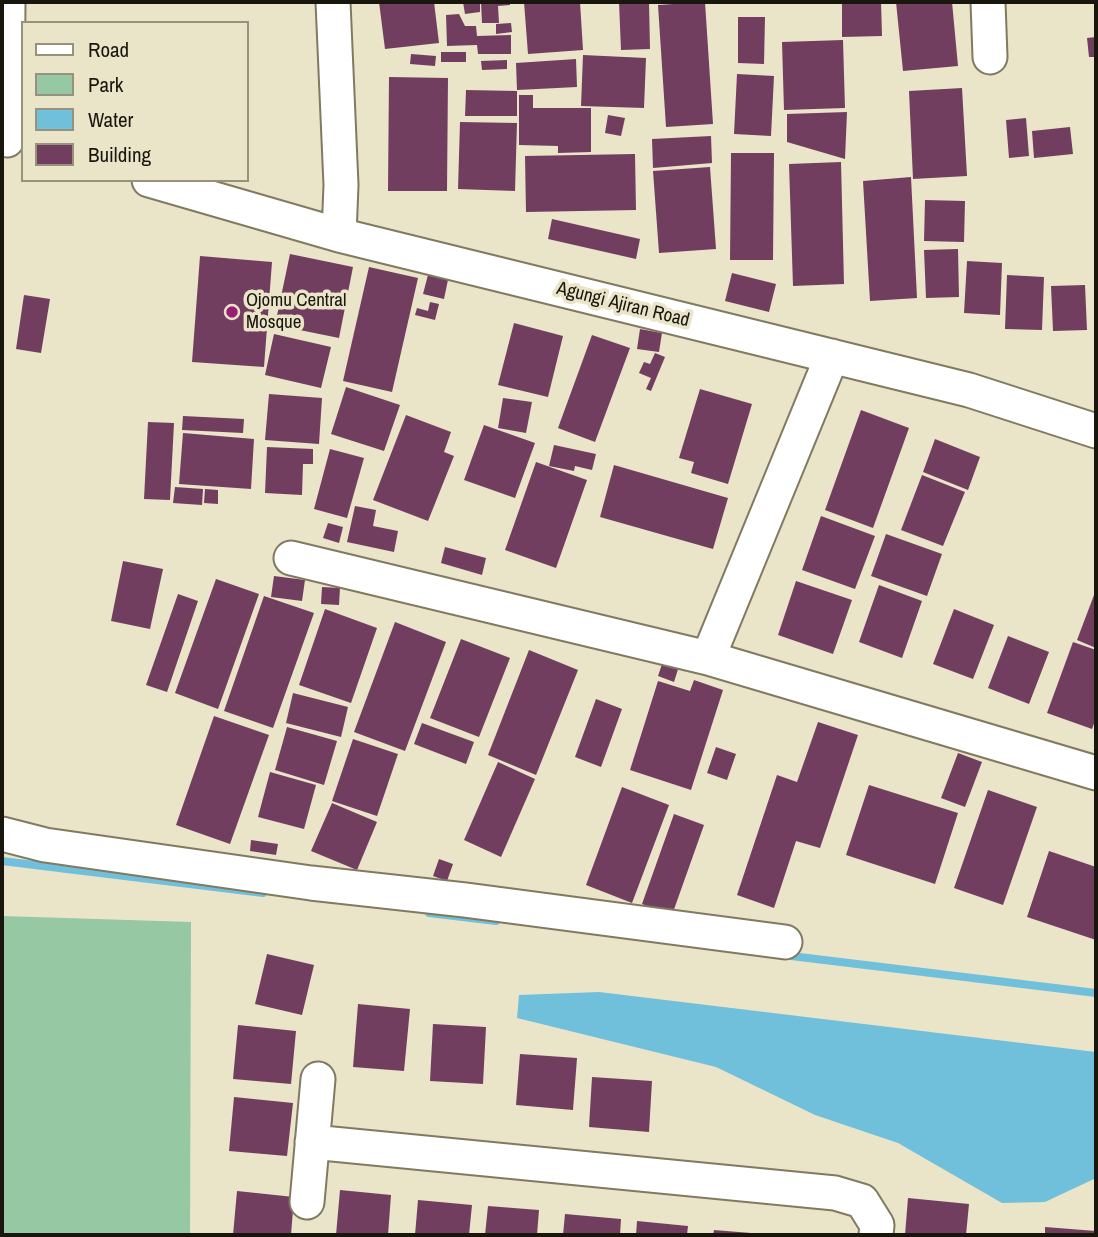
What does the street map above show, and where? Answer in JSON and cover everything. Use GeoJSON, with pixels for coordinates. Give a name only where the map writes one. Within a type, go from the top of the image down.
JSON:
{"type":"FeatureCollection","features":[{"type":"Feature","properties":{"kind":"street"},"geometry":{"type":"LineString","coordinates":[[8,2],[10,141]]}},
{"type":"Feature","properties":{"kind":"street"},"geometry":{"type":"LineString","coordinates":[[333,2],[341,185],[339,235]]}},
{"type":"Feature","properties":{"kind":"street"},"geometry":{"type":"LineString","coordinates":[[988,2],[990,57]]}},
{"type":"Feature","properties":{"kind":"street","name":"Agungi Ajiran Road"},"geometry":{"type":"LineString","coordinates":[[156,182],[339,235],[969,390],[1096,431]]}},
{"type":"Feature","properties":{"kind":"street"},"geometry":{"type":"LineString","coordinates":[[708,658],[832,356]]}},
{"type":"Feature","properties":{"kind":"street"},"geometry":{"type":"LineString","coordinates":[[291,558],[708,658],[1096,773]]}},
{"type":"Feature","properties":{"kind":"street"},"geometry":{"type":"LineString","coordinates":[[2,834],[45,845],[298,881],[785,942]]}},
{"type":"Feature","properties":{"kind":"street"},"geometry":{"type":"LineString","coordinates":[[307,1202],[318,1079]]}},
{"type":"Feature","properties":{"kind":"street"},"geometry":{"type":"LineString","coordinates":[[312,1142],[835,1193],[862,1200],[877,1225],[876,1235]]}},
{"type":"Feature","properties":{"kind":"green space"},"geometry":{"type":"Polygon","coordinates":[[[2,916],[191,922],[190,1235],[2,1235],[2,916]]]}},
{"type":"Feature","properties":{"kind":"water"},"geometry":{"type":"Polygon","coordinates":[[[599,992],[1096,1052],[1096,1178],[1045,1202],[1002,1203],[898,1143],[815,1115],[716,1067],[517,1018],[519,995],[599,992]]]}},
{"type":"Feature","properties":{"kind":"building"},"geometry":{"type":"Polygon","coordinates":[[[379,2],[434,2],[439,43],[385,49],[379,2]]]}},
{"type":"Feature","properties":{"kind":"building"},"geometry":{"type":"Polygon","coordinates":[[[463,2],[480,2],[480,12],[465,14],[463,2]]]}},
{"type":"Feature","properties":{"kind":"building"},"geometry":{"type":"Polygon","coordinates":[[[481,2],[510,2],[510,5],[498,6],[499,23],[482,23],[481,2]]]}},
{"type":"Feature","properties":{"kind":"building"},"geometry":{"type":"Polygon","coordinates":[[[524,2],[580,2],[583,50],[528,54],[524,2]]]}},
{"type":"Feature","properties":{"kind":"building"},"geometry":{"type":"Polygon","coordinates":[[[619,2],[649,2],[650,49],[621,50],[619,2]]]}},
{"type":"Feature","properties":{"kind":"building"},"geometry":{"type":"Polygon","coordinates":[[[705,2],[713,124],[666,127],[658,5],[705,2]]]}},
{"type":"Feature","properties":{"kind":"building"},"geometry":{"type":"Polygon","coordinates":[[[842,2],[881,2],[882,36],[842,37],[842,2]]]}},
{"type":"Feature","properties":{"kind":"building"},"geometry":{"type":"Polygon","coordinates":[[[896,2],[952,2],[958,66],[903,71],[896,2]]]}},
{"type":"Feature","properties":{"kind":"building"},"geometry":{"type":"Polygon","coordinates":[[[459,14],[465,26],[476,26],[477,36],[511,35],[511,54],[478,54],[477,45],[447,46],[446,15],[459,14]]]}},
{"type":"Feature","properties":{"kind":"building"},"geometry":{"type":"Polygon","coordinates":[[[738,17],[765,17],[764,64],[738,63],[738,17]]]}},
{"type":"Feature","properties":{"kind":"building"},"geometry":{"type":"Polygon","coordinates":[[[511,23],[512,32],[496,34],[496,24],[511,23]]]}},
{"type":"Feature","properties":{"kind":"building"},"geometry":{"type":"Polygon","coordinates":[[[1096,37],[1096,57],[1089,57],[1087,38],[1096,37]]]}},
{"type":"Feature","properties":{"kind":"building"},"geometry":{"type":"Polygon","coordinates":[[[843,40],[845,108],[784,110],[782,42],[843,40]]]}},
{"type":"Feature","properties":{"kind":"building"},"geometry":{"type":"Polygon","coordinates":[[[441,52],[466,52],[466,62],[441,62],[441,52]]]}},
{"type":"Feature","properties":{"kind":"building"},"geometry":{"type":"Polygon","coordinates":[[[411,54],[436,56],[435,66],[410,64],[411,54]]]}},
{"type":"Feature","properties":{"kind":"building"},"geometry":{"type":"Polygon","coordinates":[[[583,55],[646,58],[644,108],[581,106],[583,55]]]}},
{"type":"Feature","properties":{"kind":"building"},"geometry":{"type":"Polygon","coordinates":[[[576,59],[577,87],[517,90],[516,63],[576,59]]]}},
{"type":"Feature","properties":{"kind":"building"},"geometry":{"type":"Polygon","coordinates":[[[507,60],[507,69],[482,70],[481,61],[507,60]]]}},
{"type":"Feature","properties":{"kind":"building"},"geometry":{"type":"Polygon","coordinates":[[[737,74],[774,76],[771,136],[734,134],[737,74]]]}},
{"type":"Feature","properties":{"kind":"building"},"geometry":{"type":"Polygon","coordinates":[[[389,77],[448,78],[447,191],[388,191],[389,77]]]}},
{"type":"Feature","properties":{"kind":"building"},"geometry":{"type":"Polygon","coordinates":[[[962,88],[967,176],[913,179],[909,91],[962,88]]]}},
{"type":"Feature","properties":{"kind":"building"},"geometry":{"type":"Polygon","coordinates":[[[466,90],[517,91],[517,116],[465,116],[466,90]]]}},
{"type":"Feature","properties":{"kind":"building"},"geometry":{"type":"Polygon","coordinates":[[[519,95],[533,95],[533,108],[591,108],[591,152],[558,153],[558,146],[519,145],[519,95]]]}},
{"type":"Feature","properties":{"kind":"building"},"geometry":{"type":"Polygon","coordinates":[[[847,112],[845,159],[787,142],[787,114],[847,112]]]}},
{"type":"Feature","properties":{"kind":"building"},"geometry":{"type":"Polygon","coordinates":[[[608,115],[625,118],[621,136],[605,133],[608,115]]]}},
{"type":"Feature","properties":{"kind":"building"},"geometry":{"type":"Polygon","coordinates":[[[1026,118],[1029,156],[1009,158],[1006,120],[1026,118]]]}},
{"type":"Feature","properties":{"kind":"building"},"geometry":{"type":"Polygon","coordinates":[[[460,122],[517,123],[515,191],[458,189],[460,122]]]}},
{"type":"Feature","properties":{"kind":"building"},"geometry":{"type":"Polygon","coordinates":[[[1070,127],[1073,154],[1034,158],[1032,131],[1070,127]]]}},
{"type":"Feature","properties":{"kind":"building"},"geometry":{"type":"Polygon","coordinates":[[[711,136],[712,163],[653,168],[652,139],[711,136]]]}},
{"type":"Feature","properties":{"kind":"building"},"geometry":{"type":"Polygon","coordinates":[[[731,153],[774,153],[773,260],[730,260],[731,153]]]}},
{"type":"Feature","properties":{"kind":"building"},"geometry":{"type":"Polygon","coordinates":[[[635,154],[636,210],[526,212],[525,156],[635,154]]]}},
{"type":"Feature","properties":{"kind":"building"},"geometry":{"type":"Polygon","coordinates":[[[841,162],[844,284],[793,286],[789,164],[841,162]]]}},
{"type":"Feature","properties":{"kind":"building"},"geometry":{"type":"Polygon","coordinates":[[[710,167],[716,249],[659,253],[653,171],[710,167]]]}},
{"type":"Feature","properties":{"kind":"building"},"geometry":{"type":"Polygon","coordinates":[[[911,177],[917,298],[870,301],[863,181],[911,177]]]}},
{"type":"Feature","properties":{"kind":"building"},"geometry":{"type":"Polygon","coordinates":[[[925,200],[965,201],[964,242],[924,241],[925,200]]]}},
{"type":"Feature","properties":{"kind":"building"},"geometry":{"type":"Polygon","coordinates":[[[552,219],[640,239],[636,259],[548,239],[552,219]]]}},
{"type":"Feature","properties":{"kind":"building"},"geometry":{"type":"Polygon","coordinates":[[[958,249],[959,297],[926,298],[924,250],[958,249]]]}},
{"type":"Feature","properties":{"kind":"building"},"geometry":{"type":"Polygon","coordinates":[[[290,254],[353,267],[339,338],[275,325],[290,254]]]}},
{"type":"Feature","properties":{"kind":"building","name":"Ojomu Central Mosque"},"geometry":{"type":"Polygon","coordinates":[[[200,256],[272,262],[264,367],[192,362],[200,256]]]}},
{"type":"Feature","properties":{"kind":"building"},"geometry":{"type":"Polygon","coordinates":[[[967,261],[1002,263],[1000,315],[964,313],[967,261]]]}},
{"type":"Feature","properties":{"kind":"building"},"geometry":{"type":"Polygon","coordinates":[[[369,267],[418,278],[392,392],[343,381],[369,267]]]}},
{"type":"Feature","properties":{"kind":"building"},"geometry":{"type":"Polygon","coordinates":[[[429,271],[449,275],[444,299],[423,294],[429,271]]]}},
{"type":"Feature","properties":{"kind":"building"},"geometry":{"type":"Polygon","coordinates":[[[732,273],[776,284],[769,312],[725,301],[732,273]]]}},
{"type":"Feature","properties":{"kind":"building"},"geometry":{"type":"Polygon","coordinates":[[[1007,275],[1044,277],[1042,330],[1005,329],[1007,275]]]}},
{"type":"Feature","properties":{"kind":"building"},"geometry":{"type":"Polygon","coordinates":[[[1085,285],[1087,330],[1053,331],[1051,286],[1085,285]]]}},
{"type":"Feature","properties":{"kind":"building"},"geometry":{"type":"Polygon","coordinates":[[[24,295],[50,299],[41,353],[16,349],[24,295]]]}},
{"type":"Feature","properties":{"kind":"building"},"geometry":{"type":"Polygon","coordinates":[[[430,302],[439,304],[435,320],[415,315],[417,308],[428,311],[430,302]]]}},
{"type":"Feature","properties":{"kind":"building"},"geometry":{"type":"Polygon","coordinates":[[[514,323],[563,336],[548,397],[498,385],[514,323]]]}},
{"type":"Feature","properties":{"kind":"building"},"geometry":{"type":"Polygon","coordinates":[[[640,329],[662,333],[659,352],[637,349],[640,329]]]}},
{"type":"Feature","properties":{"kind":"building"},"geometry":{"type":"Polygon","coordinates":[[[274,334],[331,347],[321,388],[265,375],[274,334]]]}},
{"type":"Feature","properties":{"kind":"building"},"geometry":{"type":"Polygon","coordinates":[[[592,335],[630,348],[595,442],[558,428],[592,335]]]}},
{"type":"Feature","properties":{"kind":"building"},"geometry":{"type":"Polygon","coordinates":[[[655,353],[665,357],[651,391],[646,389],[651,378],[639,373],[644,362],[650,364],[655,353]]]}},
{"type":"Feature","properties":{"kind":"building"},"geometry":{"type":"Polygon","coordinates":[[[346,387],[400,405],[384,451],[331,434],[346,387]]]}},
{"type":"Feature","properties":{"kind":"building"},"geometry":{"type":"Polygon","coordinates":[[[700,389],[752,404],[728,484],[691,473],[694,462],[679,458],[700,389]]]}},
{"type":"Feature","properties":{"kind":"building"},"geometry":{"type":"Polygon","coordinates":[[[269,394],[322,398],[319,444],[265,440],[269,394]]]}},
{"type":"Feature","properties":{"kind":"building"},"geometry":{"type":"Polygon","coordinates":[[[503,398],[532,402],[526,433],[498,428],[503,398]]]}},
{"type":"Feature","properties":{"kind":"building"},"geometry":{"type":"Polygon","coordinates":[[[861,410],[909,428],[873,528],[825,510],[861,410]]]}},
{"type":"Feature","properties":{"kind":"building"},"geometry":{"type":"Polygon","coordinates":[[[406,415],[451,432],[444,452],[454,456],[428,521],[373,500],[406,415]]]}},
{"type":"Feature","properties":{"kind":"building"},"geometry":{"type":"Polygon","coordinates":[[[183,416],[244,419],[243,433],[182,430],[183,416]]]}},
{"type":"Feature","properties":{"kind":"building"},"geometry":{"type":"Polygon","coordinates":[[[148,422],[174,423],[170,500],[144,499],[148,422]]]}},
{"type":"Feature","properties":{"kind":"building"},"geometry":{"type":"Polygon","coordinates":[[[484,425],[535,443],[515,498],[464,480],[484,425]]]}},
{"type":"Feature","properties":{"kind":"building"},"geometry":{"type":"Polygon","coordinates":[[[183,433],[254,439],[251,489],[179,484],[183,433]]]}},
{"type":"Feature","properties":{"kind":"building"},"geometry":{"type":"Polygon","coordinates":[[[935,439],[980,457],[968,490],[923,472],[935,439]]]}},
{"type":"Feature","properties":{"kind":"building"},"geometry":{"type":"Polygon","coordinates":[[[554,445],[596,454],[592,470],[575,466],[574,471],[549,466],[554,445]]]}},
{"type":"Feature","properties":{"kind":"building"},"geometry":{"type":"Polygon","coordinates":[[[267,447],[313,449],[313,464],[303,464],[302,495],[265,493],[267,447]]]}},
{"type":"Feature","properties":{"kind":"building"},"geometry":{"type":"Polygon","coordinates":[[[330,449],[364,458],[347,518],[314,509],[330,449]]]}},
{"type":"Feature","properties":{"kind":"building"},"geometry":{"type":"Polygon","coordinates":[[[536,462],[587,480],[556,568],[505,550],[536,462]]]}},
{"type":"Feature","properties":{"kind":"building"},"geometry":{"type":"Polygon","coordinates":[[[614,465],[728,498],[713,549],[600,517],[614,465]]]}},
{"type":"Feature","properties":{"kind":"building"},"geometry":{"type":"Polygon","coordinates":[[[922,475],[965,492],[943,546],[901,530],[922,475]]]}},
{"type":"Feature","properties":{"kind":"building"},"geometry":{"type":"Polygon","coordinates":[[[175,487],[203,489],[202,505],[173,503],[175,487]]]}},
{"type":"Feature","properties":{"kind":"building"},"geometry":{"type":"Polygon","coordinates":[[[205,489],[218,490],[218,504],[204,503],[205,489]]]}},
{"type":"Feature","properties":{"kind":"building"},"geometry":{"type":"Polygon","coordinates":[[[355,506],[376,510],[373,526],[398,531],[394,552],[347,542],[355,506]]]}},
{"type":"Feature","properties":{"kind":"building"},"geometry":{"type":"Polygon","coordinates":[[[821,516],[875,536],[855,589],[802,570],[821,516]]]}},
{"type":"Feature","properties":{"kind":"building"},"geometry":{"type":"Polygon","coordinates":[[[328,523],[343,527],[339,543],[323,538],[328,523]]]}},
{"type":"Feature","properties":{"kind":"building"},"geometry":{"type":"Polygon","coordinates":[[[886,534],[942,554],[927,596],[871,576],[886,534]]]}},
{"type":"Feature","properties":{"kind":"building"},"geometry":{"type":"Polygon","coordinates":[[[445,547],[486,558],[482,575],[441,563],[445,547]]]}},
{"type":"Feature","properties":{"kind":"building"},"geometry":{"type":"Polygon","coordinates":[[[123,561],[163,569],[150,629],[111,621],[123,561]]]}},
{"type":"Feature","properties":{"kind":"building"},"geometry":{"type":"Polygon","coordinates":[[[274,576],[305,580],[302,601],[271,597],[274,576]]]}},
{"type":"Feature","properties":{"kind":"building"},"geometry":{"type":"Polygon","coordinates":[[[216,579],[259,594],[218,709],[175,693],[216,579]]]}},
{"type":"Feature","properties":{"kind":"building"},"geometry":{"type":"Polygon","coordinates":[[[796,581],[852,600],[833,654],[778,635],[796,581]]]}},
{"type":"Feature","properties":{"kind":"building"},"geometry":{"type":"Polygon","coordinates":[[[879,585],[922,601],[902,658],[859,642],[879,585]]]}},
{"type":"Feature","properties":{"kind":"building"},"geometry":{"type":"Polygon","coordinates":[[[322,587],[340,588],[339,605],[321,604],[322,587]]]}},
{"type":"Feature","properties":{"kind":"building"},"geometry":{"type":"Polygon","coordinates":[[[178,594],[198,601],[167,692],[146,685],[178,594]]]}},
{"type":"Feature","properties":{"kind":"building"},"geometry":{"type":"Polygon","coordinates":[[[1094,595],[1096,596],[1096,648],[1077,640],[1094,595]]]}},
{"type":"Feature","properties":{"kind":"building"},"geometry":{"type":"Polygon","coordinates":[[[264,596],[314,613],[273,728],[224,711],[264,596]]]}},
{"type":"Feature","properties":{"kind":"building"},"geometry":{"type":"Polygon","coordinates":[[[325,609],[377,628],[351,703],[299,685],[325,609]]]}},
{"type":"Feature","properties":{"kind":"building"},"geometry":{"type":"Polygon","coordinates":[[[954,609],[994,625],[973,679],[933,664],[954,609]]]}},
{"type":"Feature","properties":{"kind":"building"},"geometry":{"type":"Polygon","coordinates":[[[395,622],[446,642],[405,751],[354,732],[395,622]]]}},
{"type":"Feature","properties":{"kind":"building"},"geometry":{"type":"Polygon","coordinates":[[[1008,636],[1049,652],[1029,704],[988,688],[1008,636]]]}},
{"type":"Feature","properties":{"kind":"building"},"geometry":{"type":"Polygon","coordinates":[[[461,639],[510,658],[479,737],[430,718],[461,639]]]}},
{"type":"Feature","properties":{"kind":"building"},"geometry":{"type":"Polygon","coordinates":[[[1073,642],[1096,650],[1096,718],[1092,729],[1047,713],[1073,642]]]}},
{"type":"Feature","properties":{"kind":"building"},"geometry":{"type":"Polygon","coordinates":[[[529,650],[578,670],[536,775],[488,755],[529,650]]]}},
{"type":"Feature","properties":{"kind":"building"},"geometry":{"type":"Polygon","coordinates":[[[664,658],[680,663],[674,682],[658,676],[664,658]]]}},
{"type":"Feature","properties":{"kind":"building"},"geometry":{"type":"Polygon","coordinates":[[[694,680],[723,690],[691,790],[630,770],[658,681],[690,691],[694,680]]]}},
{"type":"Feature","properties":{"kind":"building"},"geometry":{"type":"Polygon","coordinates":[[[293,693],[348,707],[341,737],[286,723],[293,693]]]}},
{"type":"Feature","properties":{"kind":"building"},"geometry":{"type":"Polygon","coordinates":[[[596,699],[622,709],[601,767],[575,757],[596,699]]]}},
{"type":"Feature","properties":{"kind":"building"},"geometry":{"type":"Polygon","coordinates":[[[214,716],[269,735],[230,844],[176,825],[214,716]]]}},
{"type":"Feature","properties":{"kind":"building"},"geometry":{"type":"Polygon","coordinates":[[[818,722],[858,735],[820,848],[796,841],[774,908],[737,895],[777,775],[797,782],[818,722]]]}},
{"type":"Feature","properties":{"kind":"building"},"geometry":{"type":"Polygon","coordinates":[[[422,723],[474,742],[466,764],[414,744],[422,723]]]}},
{"type":"Feature","properties":{"kind":"building"},"geometry":{"type":"Polygon","coordinates":[[[287,727],[337,741],[324,785],[275,770],[287,727]]]}},
{"type":"Feature","properties":{"kind":"building"},"geometry":{"type":"Polygon","coordinates":[[[353,739],[398,754],[377,816],[332,801],[353,739]]]}},
{"type":"Feature","properties":{"kind":"building"},"geometry":{"type":"Polygon","coordinates":[[[716,747],[736,754],[727,780],[707,773],[716,747]]]}},
{"type":"Feature","properties":{"kind":"building"},"geometry":{"type":"Polygon","coordinates":[[[958,753],[982,762],[965,807],[941,798],[958,753]]]}},
{"type":"Feature","properties":{"kind":"building"},"geometry":{"type":"Polygon","coordinates":[[[498,762],[535,779],[501,857],[464,840],[498,762]]]}},
{"type":"Feature","properties":{"kind":"building"},"geometry":{"type":"Polygon","coordinates":[[[270,772],[316,785],[304,829],[258,817],[270,772]]]}},
{"type":"Feature","properties":{"kind":"building"},"geometry":{"type":"Polygon","coordinates":[[[869,785],[958,813],[935,884],[846,855],[869,785]]]}},
{"type":"Feature","properties":{"kind":"building"},"geometry":{"type":"Polygon","coordinates":[[[622,787],[669,805],[632,903],[586,885],[622,787]]]}},
{"type":"Feature","properties":{"kind":"building"},"geometry":{"type":"Polygon","coordinates":[[[988,790],[1037,807],[1003,905],[954,888],[988,790]]]}},
{"type":"Feature","properties":{"kind":"building"},"geometry":{"type":"Polygon","coordinates":[[[332,803],[377,822],[357,870],[311,851],[332,803]]]}},
{"type":"Feature","properties":{"kind":"building"},"geometry":{"type":"Polygon","coordinates":[[[674,814],[704,825],[672,915],[642,904],[674,814]]]}},
{"type":"Feature","properties":{"kind":"building"},"geometry":{"type":"Polygon","coordinates":[[[251,840],[278,844],[276,855],[250,851],[251,840]]]}},
{"type":"Feature","properties":{"kind":"building"},"geometry":{"type":"Polygon","coordinates":[[[1049,851],[1096,867],[1096,940],[1027,917],[1049,851]]]}},
{"type":"Feature","properties":{"kind":"building"},"geometry":{"type":"Polygon","coordinates":[[[439,859],[453,864],[447,881],[433,876],[439,859]]]}},
{"type":"Feature","properties":{"kind":"building"},"geometry":{"type":"Polygon","coordinates":[[[267,954],[314,965],[302,1015],[255,1004],[267,954]]]}},
{"type":"Feature","properties":{"kind":"building"},"geometry":{"type":"Polygon","coordinates":[[[358,1004],[410,1009],[404,1071],[353,1067],[358,1004]]]}},
{"type":"Feature","properties":{"kind":"building"},"geometry":{"type":"Polygon","coordinates":[[[433,1024],[486,1027],[483,1084],[430,1081],[433,1024]]]}},
{"type":"Feature","properties":{"kind":"building"},"geometry":{"type":"Polygon","coordinates":[[[238,1025],[296,1031],[291,1084],[233,1079],[238,1025]]]}},
{"type":"Feature","properties":{"kind":"building"},"geometry":{"type":"Polygon","coordinates":[[[520,1054],[577,1058],[573,1110],[516,1105],[520,1054]]]}},
{"type":"Feature","properties":{"kind":"building"},"geometry":{"type":"Polygon","coordinates":[[[592,1077],[652,1081],[649,1132],[589,1127],[592,1077]]]}},
{"type":"Feature","properties":{"kind":"building"},"geometry":{"type":"Polygon","coordinates":[[[234,1097],[293,1103],[287,1156],[229,1151],[234,1097]]]}},
{"type":"Feature","properties":{"kind":"building"},"geometry":{"type":"Polygon","coordinates":[[[340,1190],[391,1195],[388,1235],[336,1235],[340,1190]]]}},
{"type":"Feature","properties":{"kind":"building"},"geometry":{"type":"Polygon","coordinates":[[[237,1191],[294,1197],[291,1235],[233,1235],[237,1191]]]}},
{"type":"Feature","properties":{"kind":"building"},"geometry":{"type":"Polygon","coordinates":[[[908,1198],[969,1204],[966,1235],[905,1235],[908,1198]]]}},
{"type":"Feature","properties":{"kind":"building"},"geometry":{"type":"Polygon","coordinates":[[[418,1200],[472,1205],[469,1235],[415,1235],[418,1200]]]}},
{"type":"Feature","properties":{"kind":"building"},"geometry":{"type":"Polygon","coordinates":[[[488,1206],[539,1210],[537,1235],[485,1235],[488,1206]]]}},
{"type":"Feature","properties":{"kind":"building"},"geometry":{"type":"Polygon","coordinates":[[[565,1214],[621,1219],[620,1235],[563,1235],[565,1214]]]}},
{"type":"Feature","properties":{"kind":"building"},"geometry":{"type":"Polygon","coordinates":[[[637,1221],[688,1226],[687,1235],[636,1235],[637,1221]]]}},
{"type":"Feature","properties":{"kind":"building"},"geometry":{"type":"Polygon","coordinates":[[[1045,1227],[1096,1231],[1096,1235],[1045,1235],[1045,1227]]]}},
{"type":"Feature","properties":{"kind":"building"},"geometry":{"type":"Polygon","coordinates":[[[714,1230],[751,1233],[751,1235],[713,1235],[714,1230]]]}},
{"type":"Feature","properties":{"kind":"waterway"},"geometry":{"type":"LineString","coordinates":[[2,861],[263,893]]}},
{"type":"Feature","properties":{"kind":"waterway"},"geometry":{"type":"LineString","coordinates":[[429,913],[496,921]]}},
{"type":"Feature","properties":{"kind":"waterway"},"geometry":{"type":"LineString","coordinates":[[783,955],[1096,993]]}},
{"type":"Feature","properties":{"kind":"place","name":"Ojomu Central Mosque"},"geometry":{"type":"Point","coordinates":[232,312]}}]}
